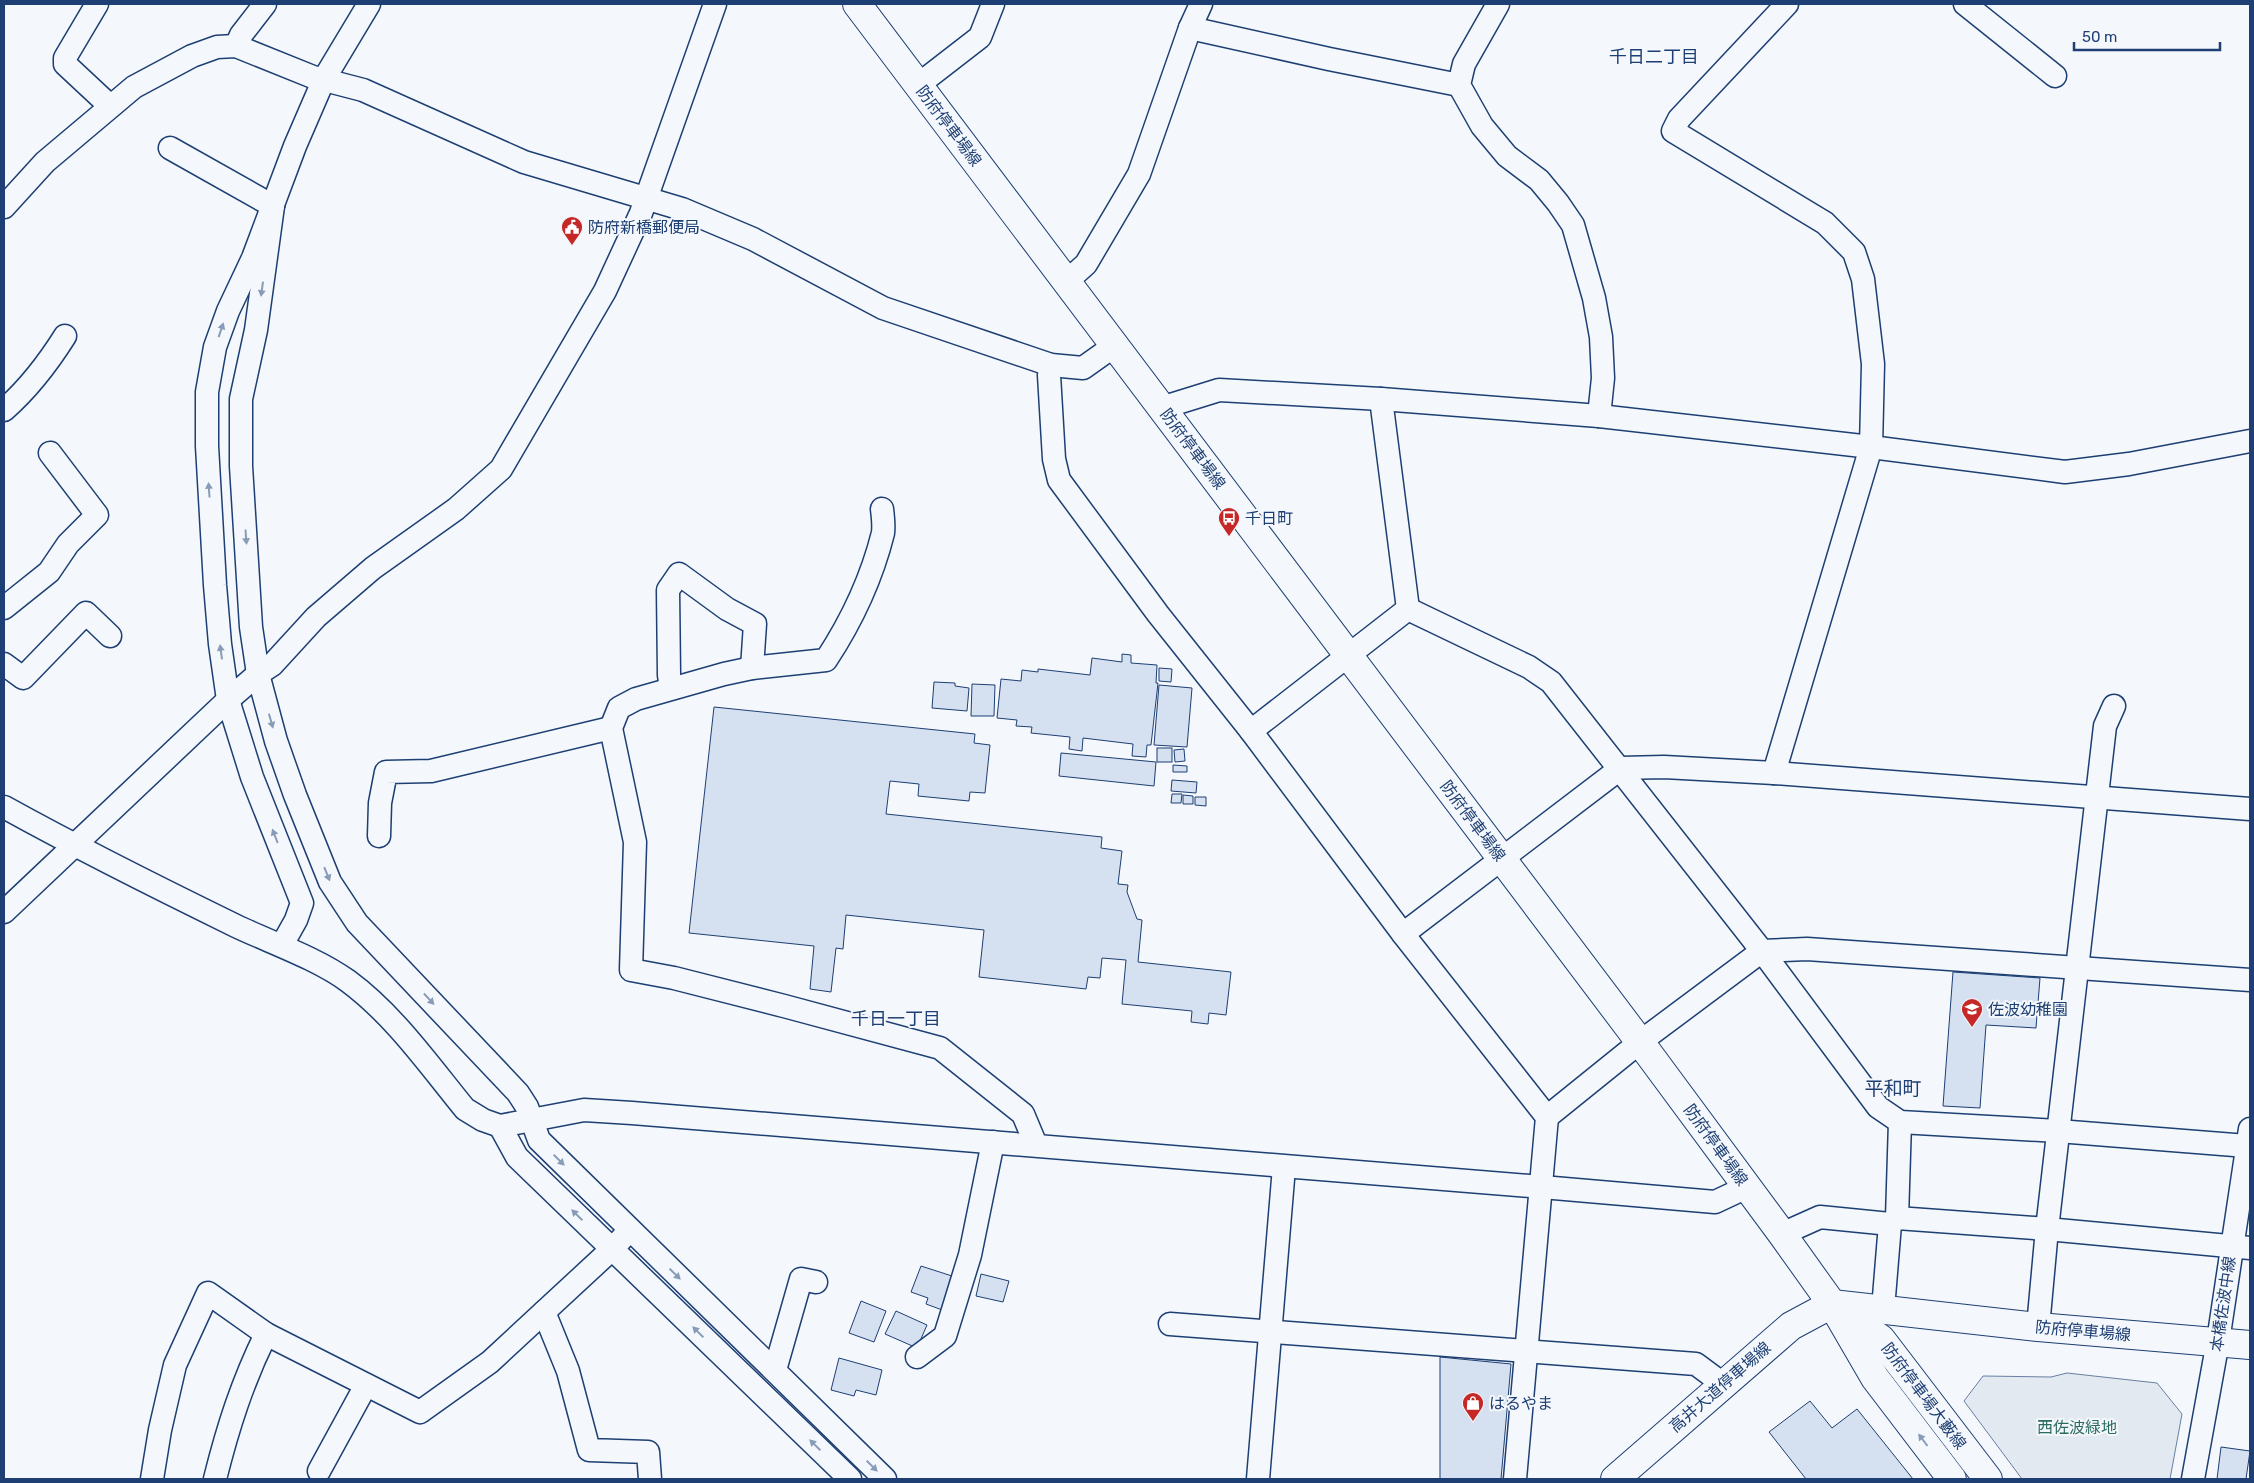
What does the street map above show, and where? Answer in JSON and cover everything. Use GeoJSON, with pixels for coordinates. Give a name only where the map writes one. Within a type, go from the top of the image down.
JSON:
{"type":"FeatureCollection","features":[{"type":"Feature","properties":{"kind":"main road","name":"防府停車場線"},"geometry":{"type":"LineString","coordinates":[[857,4],[1640,1042],[1832,1304],[2038,1327],[2250,1345]]}},
{"type":"Feature","properties":{"kind":"main road","name":"高井大道停車場線"},"geometry":{"type":"LineString","coordinates":[[1615,1479],[1790,1326],[1832,1304]]}},
{"type":"Feature","properties":{"kind":"main road","name":"防府停車場大藪線"},"geometry":{"type":"LineString","coordinates":[[1832,1304],[1875,1378],[1952,1479]]}},
{"type":"Feature","properties":{"kind":"main road","name":"防府停車場大藪線"},"geometry":{"type":"LineString","coordinates":[[1832,1304],[1881,1339],[1988,1479]]}},
{"type":"Feature","properties":{"kind":"street"},"geometry":{"type":"LineString","coordinates":[[97,4],[65,58],[65,64],[110,106]]}},
{"type":"Feature","properties":{"kind":"street"},"geometry":{"type":"LineString","coordinates":[[236,46],[241,35],[265,4]]}},
{"type":"Feature","properties":{"kind":"street"},"geometry":{"type":"LineString","coordinates":[[282,945],[296,920],[302,903],[252,776],[228,700],[220,644],[215,584],[207,446],[207,392],[215,347],[253,258],[294,146],[324,79],[369,4]]}},
{"type":"Feature","properties":{"kind":"street"},"geometry":{"type":"LineString","coordinates":[[4,912],[228,700],[258,674],[272,665],[316,617],[373,568],[456,509],[501,469],[605,291],[641,214],[645,198],[715,4]]}},
{"type":"Feature","properties":{"kind":"street"},"geometry":{"type":"LineString","coordinates":[[918,85],[980,37],[993,4]]}},
{"type":"Feature","properties":{"kind":"street"},"geometry":{"type":"LineString","coordinates":[[1066,282],[1086,264],[1139,174],[1190,28],[1202,4]]}},
{"type":"Feature","properties":{"kind":"street"},"geometry":{"type":"LineString","coordinates":[[1498,4],[1464,64],[1459,85],[1482,126],[1507,156],[1539,180],[1573,225],[1592,288],[1601,337],[1604,378],[1599,416]]}},
{"type":"Feature","properties":{"kind":"street"},"geometry":{"type":"LineString","coordinates":[[1774,773],[1871,447],[1873,364],[1863,279],[1854,252],[1825,224],[1673,131],[1680,119],[1787,4]]}},
{"type":"Feature","properties":{"kind":"street"},"geometry":{"type":"LineString","coordinates":[[1966,4],[2055,76]]}},
{"type":"Feature","properties":{"kind":"street"},"geometry":{"type":"LineString","coordinates":[[1190,28],[1329,59],[1459,85]]}},
{"type":"Feature","properties":{"kind":"street"},"geometry":{"type":"LineString","coordinates":[[4,207],[45,162],[110,106],[134,88],[192,56],[217,47],[236,46],[313,77],[364,90],[524,162],[682,209],[754,239],[883,308],[1051,365],[1083,368],[1114,346]]}},
{"type":"Feature","properties":{"kind":"street"},"geometry":{"type":"LineString","coordinates":[[170,148],[273,206]]}},
{"type":"Feature","properties":{"kind":"street"},"geometry":{"type":"LineString","coordinates":[[273,206],[256,330],[241,399],[241,466],[251,627],[258,674],[276,741],[295,795],[330,882],[357,923],[518,1093],[527,1107],[539,1140],[885,1479]]}},
{"type":"Feature","properties":{"kind":"street"},"geometry":{"type":"LineString","coordinates":[[4,410],[15,401],[50,360],[65,336]]}},
{"type":"Feature","properties":{"kind":"street"},"geometry":{"type":"LineString","coordinates":[[1051,365],[1049,375],[1053,450],[1059,480],[1158,614],[1251,731],[1403,934],[1548,1116],[1515,1479]]}},
{"type":"Feature","properties":{"kind":"street"},"geometry":{"type":"LineString","coordinates":[[1161,408],[1219,390],[1381,399],[1599,416],[1871,447],[2065,472],[2129,464],[2250,441]]}},
{"type":"Feature","properties":{"kind":"street"},"geometry":{"type":"LineString","coordinates":[[1381,399],[1408,609]]}},
{"type":"Feature","properties":{"kind":"street"},"geometry":{"type":"LineString","coordinates":[[4,608],[49,572],[68,544],[98,515],[50,453]]}},
{"type":"Feature","properties":{"kind":"street"},"geometry":{"type":"LineString","coordinates":[[882,509],[883,531],[870,571],[845,631],[826,660],[752,668],[671,688],[636,699],[619,708],[611,728],[635,842],[631,970],[692,983],[940,1048],[1023,1114],[1036,1145]]}},
{"type":"Feature","properties":{"kind":"street"},"geometry":{"type":"LineString","coordinates":[[671,688],[669,674],[668,590],[678,574],[727,609],[754,624],[752,668]]}},
{"type":"Feature","properties":{"kind":"street"},"geometry":{"type":"LineString","coordinates":[[1251,731],[1408,609]]}},
{"type":"Feature","properties":{"kind":"street"},"geometry":{"type":"LineString","coordinates":[[1408,609],[1529,667],[1552,682],[1762,951],[1878,1107],[1900,1122],[2058,1132],[2249,1138]]}},
{"type":"Feature","properties":{"kind":"street"},"geometry":{"type":"LineString","coordinates":[[4,664],[23,678],[86,613],[110,636]]}},
{"type":"Feature","properties":{"kind":"street"},"geometry":{"type":"LineString","coordinates":[[2038,1327],[2076,968],[2098,798],[2105,726],[2114,706]]}},
{"type":"Feature","properties":{"kind":"street"},"geometry":{"type":"LineString","coordinates":[[379,836],[380,803],[386,772],[431,771],[611,728]]}},
{"type":"Feature","properties":{"kind":"street"},"geometry":{"type":"LineString","coordinates":[[1403,934],[1621,768],[1664,766],[1774,773],[2250,809]]}},
{"type":"Feature","properties":{"kind":"street"},"geometry":{"type":"LineString","coordinates":[[4,807],[74,845],[238,927],[282,945],[347,980],[383,1010],[465,1109],[483,1120],[500,1126],[584,1110],[1542,1186],[1715,1202],[1747,1187]]}},
{"type":"Feature","properties":{"kind":"street"},"geometry":{"type":"LineString","coordinates":[[1548,1116],[1640,1042],[1762,951],[1807,949],[2250,980]]}},
{"type":"Feature","properties":{"kind":"street"},"geometry":{"type":"LineString","coordinates":[[1883,1309],[1894,1221],[1900,1122]]}},
{"type":"Feature","properties":{"kind":"street"},"geometry":{"type":"LineString","coordinates":[[500,1126],[517,1157],[847,1478]]}},
{"type":"Feature","properties":{"kind":"street","name":"本橋佐波中線"},"geometry":{"type":"LineString","coordinates":[[2193,1479],[2218,1341],[2241,1248],[2249,1138]]}},
{"type":"Feature","properties":{"kind":"street"},"geometry":{"type":"LineString","coordinates":[[917,1356],[944,1336],[970,1256],[993,1142]]}},
{"type":"Feature","properties":{"kind":"street"},"geometry":{"type":"LineString","coordinates":[[1258,1479],[1284,1167]]}},
{"type":"Feature","properties":{"kind":"street"},"geometry":{"type":"LineString","coordinates":[[1782,1234],[1820,1217],[2047,1229],[2241,1248]]}},
{"type":"Feature","properties":{"kind":"street"},"geometry":{"type":"LineString","coordinates":[[152,1479],[160,1430],[175,1365],[208,1293],[266,1334],[420,1412],[490,1362],[630,1230]]}},
{"type":"Feature","properties":{"kind":"street"},"geometry":{"type":"LineString","coordinates":[[775,1370],[801,1280],[816,1282]]}},
{"type":"Feature","properties":{"kind":"street"},"geometry":{"type":"LineString","coordinates":[[544,1312],[568,1371],[589,1450],[648,1452],[650,1479]]}},
{"type":"Feature","properties":{"kind":"street"},"geometry":{"type":"LineString","coordinates":[[1170,1324],[1696,1364],[1723,1384]]}},
{"type":"Feature","properties":{"kind":"street"},"geometry":{"type":"LineString","coordinates":[[215,1479],[228,1428],[246,1374],[266,1334]]}},
{"type":"Feature","properties":{"kind":"street"},"geometry":{"type":"LineString","coordinates":[[319,1471],[366,1385]]}},
{"type":"Feature","properties":{"kind":"green space","name":"西佐波緑地"},"geometry":{"type":"Polygon","coordinates":[[[2067,1373],[2157,1383],[2182,1414],[2170,1479],[2022,1479],[1964,1401],[1983,1376],[2051,1377],[2067,1373]]]}},
{"type":"Feature","properties":{"kind":"building"},"geometry":{"type":"Polygon","coordinates":[[[1122,654],[1131,655],[1131,663],[1157,665],[1156,683],[1158,683],[1151,745],[1147,745],[1146,757],[1132,756],[1133,744],[1083,738],[1082,751],[1069,749],[1070,737],[1031,733],[1032,727],[1016,726],[1017,720],[997,718],[1001,679],[1021,681],[1022,670],[1038,672],[1038,669],[1090,675],[1092,658],[1122,662],[1122,654]]]}},
{"type":"Feature","properties":{"kind":"building"},"geometry":{"type":"Polygon","coordinates":[[[1159,668],[1172,669],[1171,682],[1159,681],[1159,668]]]}},
{"type":"Feature","properties":{"kind":"building"},"geometry":{"type":"Polygon","coordinates":[[[934,682],[955,683],[955,686],[969,688],[967,711],[932,708],[934,682]]]}},
{"type":"Feature","properties":{"kind":"building"},"geometry":{"type":"Polygon","coordinates":[[[972,684],[995,685],[994,716],[971,716],[972,684]]]}},
{"type":"Feature","properties":{"kind":"building"},"geometry":{"type":"Polygon","coordinates":[[[1159,685],[1192,688],[1187,747],[1154,745],[1159,685]]]}},
{"type":"Feature","properties":{"kind":"building"},"geometry":{"type":"Polygon","coordinates":[[[714,707],[975,734],[974,743],[990,745],[985,793],[970,792],[969,801],[918,796],[919,784],[890,781],[886,814],[1102,837],[1101,848],[1122,851],[1118,884],[1128,885],[1127,892],[1137,919],[1142,920],[1138,962],[1231,972],[1226,1015],[1209,1013],[1208,1024],[1191,1022],[1192,1011],[1122,1004],[1126,960],[1102,958],[1100,978],[1088,977],[1086,989],[979,977],[984,930],[846,915],[843,949],[836,948],[831,992],[810,989],[814,946],[689,933],[714,707]]]}},
{"type":"Feature","properties":{"kind":"building"},"geometry":{"type":"Polygon","coordinates":[[[1157,748],[1172,748],[1172,762],[1157,762],[1157,748]]]}},
{"type":"Feature","properties":{"kind":"building"},"geometry":{"type":"Polygon","coordinates":[[[1184,749],[1185,761],[1175,762],[1174,750],[1184,749]]]}},
{"type":"Feature","properties":{"kind":"building"},"geometry":{"type":"Polygon","coordinates":[[[1061,753],[1156,762],[1154,786],[1059,776],[1061,753]]]}},
{"type":"Feature","properties":{"kind":"building"},"geometry":{"type":"Polygon","coordinates":[[[1173,765],[1187,766],[1187,772],[1173,772],[1173,765]]]}},
{"type":"Feature","properties":{"kind":"building"},"geometry":{"type":"Polygon","coordinates":[[[1172,780],[1197,782],[1196,793],[1171,791],[1172,780]]]}},
{"type":"Feature","properties":{"kind":"building"},"geometry":{"type":"Polygon","coordinates":[[[1172,794],[1182,794],[1181,803],[1171,803],[1172,794]]]}},
{"type":"Feature","properties":{"kind":"building"},"geometry":{"type":"Polygon","coordinates":[[[1183,795],[1193,796],[1193,804],[1183,804],[1183,795]]]}},
{"type":"Feature","properties":{"kind":"building"},"geometry":{"type":"Polygon","coordinates":[[[1195,797],[1206,797],[1206,806],[1195,805],[1195,797]]]}},
{"type":"Feature","properties":{"kind":"building"},"geometry":{"type":"Polygon","coordinates":[[[1953,972],[2040,978],[2036,1028],[1986,1025],[1980,1108],[1943,1106],[1953,972]]]}},
{"type":"Feature","properties":{"kind":"building"},"geometry":{"type":"Polygon","coordinates":[[[921,1266],[952,1276],[945,1311],[926,1304],[928,1298],[911,1292],[921,1266]]]}},
{"type":"Feature","properties":{"kind":"building"},"geometry":{"type":"Polygon","coordinates":[[[981,1274],[1009,1281],[1003,1302],[976,1296],[981,1274]]]}},
{"type":"Feature","properties":{"kind":"building"},"geometry":{"type":"Polygon","coordinates":[[[861,1301],[886,1311],[874,1342],[849,1333],[861,1301]]]}},
{"type":"Feature","properties":{"kind":"building"},"geometry":{"type":"Polygon","coordinates":[[[896,1311],[927,1325],[917,1348],[885,1334],[896,1311]]]}},
{"type":"Feature","properties":{"kind":"building"},"geometry":{"type":"Polygon","coordinates":[[[1440,1357],[1511,1364],[1501,1479],[1440,1479],[1440,1357]]]}},
{"type":"Feature","properties":{"kind":"building"},"geometry":{"type":"Polygon","coordinates":[[[839,1358],[882,1370],[876,1395],[856,1390],[854,1396],[831,1390],[839,1358]]]}},
{"type":"Feature","properties":{"kind":"building"},"geometry":{"type":"Polygon","coordinates":[[[1810,1401],[1832,1428],[1857,1409],[1913,1479],[1806,1479],[1769,1432],[1810,1401]]]}},
{"type":"Feature","properties":{"kind":"building"},"geometry":{"type":"Polygon","coordinates":[[[2221,1447],[2250,1451],[2246,1479],[2217,1479],[2221,1447]]]}},
{"type":"Feature","properties":{"kind":"place","name":"防府新橋郵便局"},"geometry":{"type":"Point","coordinates":[572,246]}},
{"type":"Feature","properties":{"kind":"place","name":"千日町"},"geometry":{"type":"Point","coordinates":[1229,537]}},
{"type":"Feature","properties":{"kind":"place","name":"佐波幼稚園"},"geometry":{"type":"Point","coordinates":[1972,1028]}},
{"type":"Feature","properties":{"kind":"place","name":"はるやま"},"geometry":{"type":"Point","coordinates":[1473,1422]}},
{"type":"Feature","properties":{"kind":"district","name":"千日二丁目"},"geometry":{"type":"Point","coordinates":[1654,57]}},
{"type":"Feature","properties":{"kind":"district","name":"千日一丁目"},"geometry":{"type":"Point","coordinates":[896,1019]}},
{"type":"Feature","properties":{"kind":"district","name":"平和町"},"geometry":{"type":"Point","coordinates":[1893,1088]}}]}
